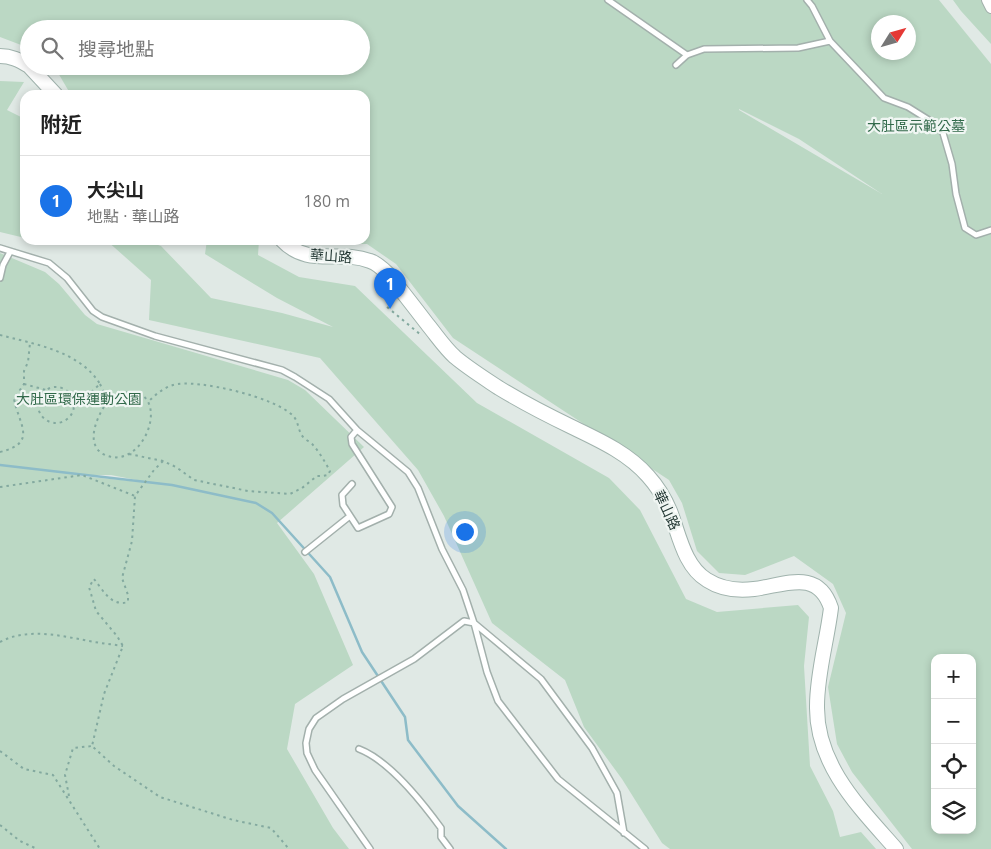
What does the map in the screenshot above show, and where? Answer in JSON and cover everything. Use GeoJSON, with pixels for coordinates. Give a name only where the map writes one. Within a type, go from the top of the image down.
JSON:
{"type":"FeatureCollection","features":[{"type":"Feature","properties":{"kind":"street"},"geometry":{"type":"LineString","coordinates":[[987,0],[991,8]]}},
{"type":"Feature","properties":{"kind":"street"},"geometry":{"type":"LineString","coordinates":[[0,56],[8,56],[20,61]]}},
{"type":"Feature","properties":{"kind":"street"},"geometry":{"type":"LineString","coordinates":[[37,75],[51,90]]}},
{"type":"Feature","properties":{"kind":"street","name":"華山路"},"geometry":{"type":"LineString","coordinates":[[286,245],[298,253],[308,256],[354,258],[368,260],[378,265],[388,274],[455,356],[498,388],[608,445],[641,469],[661,494],[685,553],[694,569],[706,580],[735,590],[753,589],[792,581],[812,583],[820,589],[828,599],[831,608],[817,707],[823,748],[839,780],[859,807],[896,849]]}},
{"type":"Feature","properties":{"kind":"lane"},"geometry":{"type":"LineString","coordinates":[[608,0],[687,55]]}},
{"type":"Feature","properties":{"kind":"lane"},"geometry":{"type":"LineString","coordinates":[[807,0],[830,41],[884,98],[908,108],[932,122],[943,133],[952,164],[956,194],[965,228],[976,235],[991,230]]}},
{"type":"Feature","properties":{"kind":"lane"},"geometry":{"type":"LineString","coordinates":[[676,65],[687,55],[704,49],[798,48],[830,41]]}},
{"type":"Feature","properties":{"kind":"lane"},"geometry":{"type":"LineString","coordinates":[[0,248],[49,263],[67,278],[93,312],[102,317],[155,336],[282,370],[295,377],[329,399],[358,430],[400,464],[408,472],[418,488],[442,549],[462,590],[474,624],[487,672],[498,701],[558,779],[645,849]]}},
{"type":"Feature","properties":{"kind":"lane"},"geometry":{"type":"LineString","coordinates":[[0,278],[1,268],[10,252]]}},
{"type":"Feature","properties":{"kind":"lane"},"geometry":{"type":"LineString","coordinates":[[352,484],[342,495],[343,505],[358,528],[389,514],[392,507],[352,444],[351,437],[358,430]]}},
{"type":"Feature","properties":{"kind":"lane"},"geometry":{"type":"LineString","coordinates":[[305,552],[350,516]]}},
{"type":"Feature","properties":{"kind":"lane"},"geometry":{"type":"LineString","coordinates":[[370,849],[314,770],[307,754],[306,743],[309,729],[316,718],[329,708],[414,659],[464,621],[474,624],[541,680],[592,748],[617,793],[624,833]]}},
{"type":"Feature","properties":{"kind":"lane"},"geometry":{"type":"LineString","coordinates":[[359,749],[372,754],[413,793],[441,828],[441,837],[450,849]]}},
{"type":"Feature","properties":{"kind":"path"},"geometry":{"type":"LineString","coordinates":[[386,307],[424,338]]}},
{"type":"Feature","properties":{"kind":"path"},"geometry":{"type":"LineString","coordinates":[[0,335],[30,342],[65,355],[85,365],[94,373],[108,401]]}},
{"type":"Feature","properties":{"kind":"path"},"geometry":{"type":"LineString","coordinates":[[0,452],[13,449],[20,444],[23,436],[14,399],[24,384],[24,371],[28,362],[30,342]]}},
{"type":"Feature","properties":{"kind":"path"},"geometry":{"type":"LineString","coordinates":[[24,384],[46,390]]}},
{"type":"Feature","properties":{"kind":"path"},"geometry":{"type":"LineString","coordinates":[[73,400],[85,398],[100,384]]}},
{"type":"Feature","properties":{"kind":"path"},"geometry":{"type":"LineString","coordinates":[[129,454],[163,461],[176,467],[194,480],[230,489],[267,493],[290,494],[302,488],[314,477],[328,475],[330,471],[321,454],[312,443],[304,438],[294,417],[281,407],[257,397],[198,384],[174,385],[158,392],[148,402]]}},
{"type":"Feature","properties":{"kind":"path"},"geometry":{"type":"LineString","coordinates":[[52,387],[65,389],[73,400],[72,413],[62,422],[49,422],[44,419],[38,407],[38,400],[46,390],[52,387]]}},
{"type":"Feature","properties":{"kind":"path"},"geometry":{"type":"LineString","coordinates":[[133,392],[142,396],[148,402],[151,426],[140,444],[129,454],[120,458],[102,453],[97,447],[94,428],[97,418],[108,401],[125,393],[133,392]]}},
{"type":"Feature","properties":{"kind":"path"},"geometry":{"type":"LineString","coordinates":[[123,646],[96,611],[89,587],[94,579],[111,600],[121,604],[128,602],[128,595],[122,578],[132,541],[135,496],[163,461]]}},
{"type":"Feature","properties":{"kind":"path"},"geometry":{"type":"LineString","coordinates":[[0,487],[82,475],[135,496]]}},
{"type":"Feature","properties":{"kind":"path"},"geometry":{"type":"LineString","coordinates":[[0,642],[24,634],[44,634],[123,646]]}},
{"type":"Feature","properties":{"kind":"path"},"geometry":{"type":"LineString","coordinates":[[92,746],[104,694],[123,646]]}},
{"type":"Feature","properties":{"kind":"path"},"geometry":{"type":"LineString","coordinates":[[69,798],[65,775],[74,748],[92,746],[114,766],[160,797],[233,820],[271,828],[289,849]]}},
{"type":"Feature","properties":{"kind":"path"},"geometry":{"type":"LineString","coordinates":[[0,751],[24,768],[53,775],[100,849]]}},
{"type":"Feature","properties":{"kind":"path"},"geometry":{"type":"LineString","coordinates":[[0,825],[20,841],[37,849]]}},
{"type":"Feature","properties":{"kind":"green space","name":"大肚區示範公墓"},"geometry":{"type":"Polygon","coordinates":[[[0,0],[939,0],[991,64],[991,849],[912,849],[852,772],[837,744],[828,687],[846,613],[833,584],[794,556],[745,575],[719,573],[697,551],[682,503],[669,480],[453,338],[396,264],[368,245],[370,245],[370,90],[68,90],[59,75],[370,75],[370,20],[20,20],[20,45],[0,37],[0,0]],[[739,109],[882,194],[799,139],[739,109]]]}},
{"type":"Feature","properties":{"kind":"green space"},"geometry":{"type":"Polygon","coordinates":[[[953,0],[991,0],[991,44],[961,11],[953,0]]]}},
{"type":"Feature","properties":{"kind":"green space"},"geometry":{"type":"Polygon","coordinates":[[[0,81],[24,82],[7,110],[20,116],[20,237],[0,232],[0,81]]]}},
{"type":"Feature","properties":{"kind":"green space"},"geometry":{"type":"Polygon","coordinates":[[[112,245],[161,246],[211,298],[282,313],[333,327],[277,298],[205,254],[206,245],[259,245],[258,255],[299,277],[355,286],[477,403],[609,478],[640,510],[686,599],[717,612],[798,605],[809,617],[804,666],[810,766],[833,811],[840,837],[861,832],[876,849],[670,849],[662,843],[622,779],[584,727],[565,680],[492,623],[444,516],[418,470],[320,358],[149,320],[151,280],[112,245]]]}},
{"type":"Feature","properties":{"kind":"green space","name":"大肚區環保運動公園"},"geometry":{"type":"Polygon","coordinates":[[[0,253],[45,272],[59,284],[85,315],[97,324],[288,380],[305,390],[364,447],[277,523],[314,574],[353,665],[295,704],[287,749],[333,828],[349,849],[0,849],[0,253]],[[111,475],[80,476],[152,483],[111,475]]]}},
{"type":"Feature","properties":{"kind":"waterway"},"geometry":{"type":"LineString","coordinates":[[0,465],[172,485],[256,503],[272,513],[330,577],[362,652],[405,717],[408,740],[458,806],[506,849]]}},
{"type":"Feature","properties":{"kind":"place","name":"大尖山"},"geometry":{"type":"Point","coordinates":[390,309]}}]}
